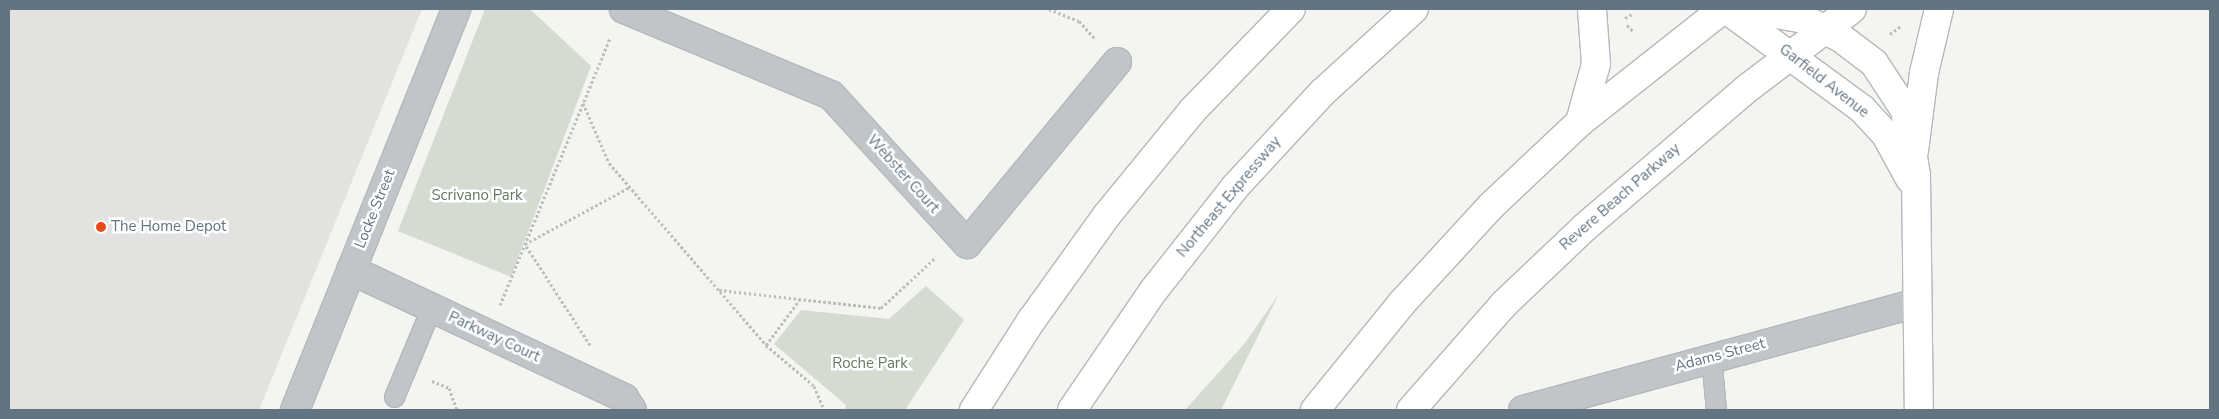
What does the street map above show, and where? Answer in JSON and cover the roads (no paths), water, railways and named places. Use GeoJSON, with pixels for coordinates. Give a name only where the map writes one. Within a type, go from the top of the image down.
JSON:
{"type":"FeatureCollection","features":[{"type":"Feature","properties":{"kind":"main road"},"geometry":{"type":"LineString","coordinates":[[974,410],[1031,321],[1107,215],[1192,112],[1291,9]]}},
{"type":"Feature","properties":{"kind":"main road","name":"Northeast Expressway"},"geometry":{"type":"LineString","coordinates":[[1072,410],[1154,290],[1235,187],[1323,92],[1414,9]]}},
{"type":"Feature","properties":{"kind":"main road"},"geometry":{"type":"LineString","coordinates":[[1580,122],[1596,64],[1592,9]]}},
{"type":"Feature","properties":{"kind":"main road"},"geometry":{"type":"LineString","coordinates":[[1315,410],[1446,254],[1580,122],[1725,9]]}},
{"type":"Feature","properties":{"kind":"main road","name":"Garfield Avenue"},"geometry":{"type":"LineString","coordinates":[[1725,9],[1791,54],[1847,96],[1886,135],[1916,197]]}},
{"type":"Feature","properties":{"kind":"main road","name":"Garfield Avenue"},"geometry":{"type":"LineString","coordinates":[[1748,9],[1781,13],[1825,28],[1859,51],[1888,80],[1905,110],[1914,151],[1919,410]]}},
{"type":"Feature","properties":{"kind":"main road","name":"Revere Beach Parkway"},"geometry":{"type":"LineString","coordinates":[[1411,410],[1504,304],[1584,226],[1791,54],[1852,9]]}},
{"type":"Feature","properties":{"kind":"main road"},"geometry":{"type":"LineString","coordinates":[[1914,151],[1924,74],[1939,9]]}},
{"type":"Feature","properties":{"kind":"street","name":"Locke Street"},"geometry":{"type":"LineString","coordinates":[[295,410],[456,9]]}},
{"type":"Feature","properties":{"kind":"street","name":"Webster Court"},"geometry":{"type":"LineString","coordinates":[[624,9],[831,95],[967,244],[1117,62]]}},
{"type":"Feature","properties":{"kind":"street","name":"Parkway Court"},"geometry":{"type":"LineString","coordinates":[[351,270],[624,398],[632,410]]}},
{"type":"Feature","properties":{"kind":"street","name":"Adams Street"},"geometry":{"type":"LineString","coordinates":[[1523,410],[1711,357],[1918,303]]}},
{"type":"Feature","properties":{"kind":"lane"},"geometry":{"type":"LineString","coordinates":[[394,397],[431,308]]}},
{"type":"Feature","properties":{"kind":"lane"},"geometry":{"type":"LineString","coordinates":[[1711,357],[1716,410]]}},
{"type":"Feature","properties":{"kind":"place","name":"The Home Depot"},"geometry":{"type":"Point","coordinates":[101,227]}},
{"type":"Feature","properties":{"kind":"park label","name":"Scrivano Park"},"geometry":{"type":"Point","coordinates":[477,196]}},
{"type":"Feature","properties":{"kind":"park label","name":"Roche Park"},"geometry":{"type":"Point","coordinates":[870,364]}}]}
